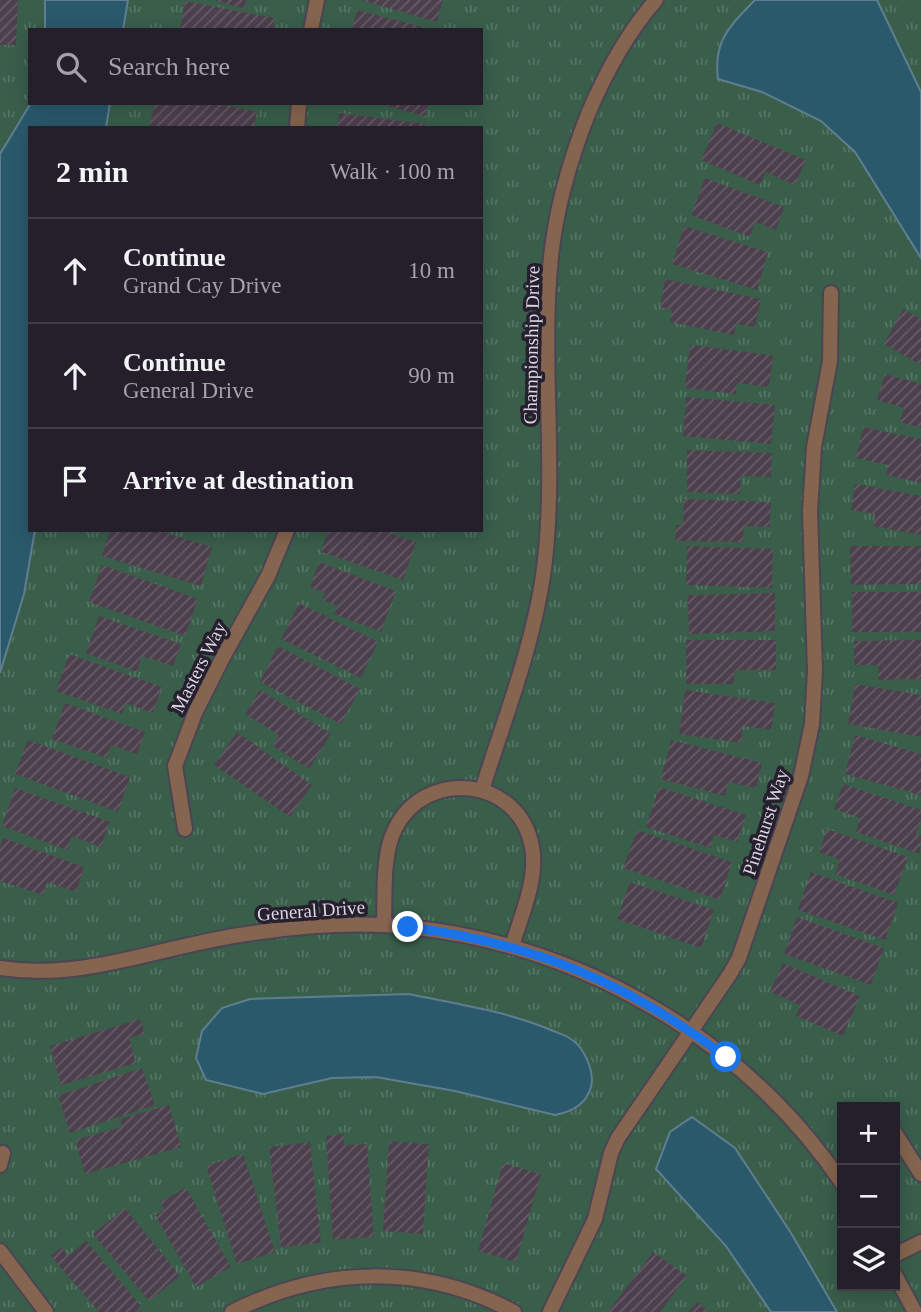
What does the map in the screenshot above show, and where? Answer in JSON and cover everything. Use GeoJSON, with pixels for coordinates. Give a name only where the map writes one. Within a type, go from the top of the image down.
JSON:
{"type":"FeatureCollection","features":[{"type":"Feature","properties":{"kind":"street"},"geometry":{"type":"LineString","coordinates":[[311,28],[317,0]]}},
{"type":"Feature","properties":{"kind":"street","name":"Championship Drive"},"geometry":{"type":"LineString","coordinates":[[482,790],[529,638],[542,576],[549,515],[549,295],[551,257],[560,200],[576,145],[598,92],[619,52],[656,0]]}},
{"type":"Feature","properties":{"kind":"street"},"geometry":{"type":"LineString","coordinates":[[297,126],[299,105]]}},
{"type":"Feature","properties":{"kind":"street","name":"Pinehurst Way"},"geometry":{"type":"LineString","coordinates":[[550,1312],[595,1219],[611,1153],[618,1138],[730,975],[746,940],[802,776],[812,724],[815,671],[810,512],[814,447],[830,361],[831,293]]}},
{"type":"Feature","properties":{"kind":"street","name":"Masters Way"},"geometry":{"type":"LineString","coordinates":[[185,829],[174,766],[195,713],[268,576],[286,532]]}},
{"type":"Feature","properties":{"kind":"street"},"geometry":{"type":"LineString","coordinates":[[384,925],[388,848],[393,831],[402,816],[414,804],[437,792],[462,787],[482,790],[511,807],[527,829],[532,845],[534,863],[531,880],[512,946]]}},
{"type":"Feature","properties":{"kind":"street","name":"General Drive"},"geometry":{"type":"LineString","coordinates":[[0,968],[34,972],[72,971],[237,935],[299,926],[384,925],[450,932],[512,946],[562,962],[601,979],[639,998],[691,1031],[726,1057],[773,1100],[802,1131],[837,1176]]}},
{"type":"Feature","properties":{"kind":"street"},"geometry":{"type":"LineString","coordinates":[[900,1141],[921,1174]]}},
{"type":"Feature","properties":{"kind":"street"},"geometry":{"type":"LineString","coordinates":[[900,1252],[921,1242]]}},
{"type":"Feature","properties":{"kind":"street"},"geometry":{"type":"LineString","coordinates":[[0,1251],[46,1312]]}},
{"type":"Feature","properties":{"kind":"street"},"geometry":{"type":"LineString","coordinates":[[232,1312],[260,1298],[302,1284],[341,1277],[380,1276],[419,1279],[458,1288],[514,1312]]}},
{"type":"Feature","properties":{"kind":"street"},"geometry":{"type":"LineString","coordinates":[[900,1284],[915,1312]]}},
{"type":"Feature","properties":{"kind":"green space"},"geometry":{"type":"Polygon","coordinates":[[[0,0],[921,0],[921,1312],[0,1312],[0,0]]]}},
{"type":"Feature","properties":{"kind":"water"},"geometry":{"type":"Polygon","coordinates":[[[45,0],[128,0],[123,28],[45,28],[45,0]]]}},
{"type":"Feature","properties":{"kind":"water"},"geometry":{"type":"Polygon","coordinates":[[[755,0],[877,0],[921,92],[921,258],[855,152],[821,121],[762,92],[718,79],[718,54],[725,35],[755,0]]]}},
{"type":"Feature","properties":{"kind":"water"},"geometry":{"type":"Polygon","coordinates":[[[30,105],[110,105],[106,126],[28,126],[28,532],[35,532],[24,594],[0,673],[0,154],[30,105]]]}},
{"type":"Feature","properties":{"kind":"water"},"geometry":{"type":"Polygon","coordinates":[[[409,994],[499,1013],[534,1023],[569,1038],[580,1048],[590,1067],[592,1081],[586,1099],[577,1107],[555,1115],[455,1091],[376,1077],[332,1078],[263,1094],[206,1080],[196,1058],[202,1031],[222,1008],[250,999],[409,994]]]}},
{"type":"Feature","properties":{"kind":"water"},"geometry":{"type":"Polygon","coordinates":[[[692,1117],[735,1148],[791,1233],[837,1312],[771,1312],[726,1246],[656,1169],[670,1132],[692,1117]]]}},
{"type":"Feature","properties":{"kind":"building"},"geometry":{"type":"Polygon","coordinates":[[[0,0],[18,0],[16,45],[0,45],[0,0]]]}},
{"type":"Feature","properties":{"kind":"building"},"geometry":{"type":"Polygon","coordinates":[[[214,0],[246,0],[244,9],[214,0]]]}},
{"type":"Feature","properties":{"kind":"building"},"geometry":{"type":"Polygon","coordinates":[[[361,0],[443,0],[437,22],[361,0]]]}},
{"type":"Feature","properties":{"kind":"building"},"geometry":{"type":"Polygon","coordinates":[[[185,1],[275,18],[273,28],[180,28],[185,1]]]}},
{"type":"Feature","properties":{"kind":"building"},"geometry":{"type":"Polygon","coordinates":[[[357,10],[426,28],[352,28],[357,10]]]}},
{"type":"Feature","properties":{"kind":"building"},"geometry":{"type":"Polygon","coordinates":[[[155,105],[225,105],[257,112],[254,126],[149,126],[155,105]]]}},
{"type":"Feature","properties":{"kind":"building"},"geometry":{"type":"Polygon","coordinates":[[[384,105],[428,105],[425,116],[384,105]]]}},
{"type":"Feature","properties":{"kind":"building"},"geometry":{"type":"Polygon","coordinates":[[[339,113],[425,124],[425,126],[337,126],[339,113]]]}},
{"type":"Feature","properties":{"kind":"building"},"geometry":{"type":"Polygon","coordinates":[[[717,123],[806,160],[795,185],[766,172],[760,185],[701,160],[717,123]]]}},
{"type":"Feature","properties":{"kind":"building"},"geometry":{"type":"Polygon","coordinates":[[[705,178],[784,207],[776,230],[755,222],[750,237],[691,215],[705,178]]]}},
{"type":"Feature","properties":{"kind":"building"},"geometry":{"type":"Polygon","coordinates":[[[684,226],[768,252],[757,290],[672,264],[684,226]]]}},
{"type":"Feature","properties":{"kind":"building"},"geometry":{"type":"Polygon","coordinates":[[[665,279],[761,299],[755,327],[736,324],[734,335],[670,322],[672,310],[660,307],[665,279]]]}},
{"type":"Feature","properties":{"kind":"building"},"geometry":{"type":"Polygon","coordinates":[[[903,309],[921,319],[921,365],[884,344],[903,309]]]}},
{"type":"Feature","properties":{"kind":"building"},"geometry":{"type":"Polygon","coordinates":[[[690,345],[773,355],[769,387],[737,383],[736,394],[685,388],[690,345]]]}},
{"type":"Feature","properties":{"kind":"building"},"geometry":{"type":"Polygon","coordinates":[[[885,374],[921,384],[921,428],[900,422],[904,408],[877,400],[885,374]]]}},
{"type":"Feature","properties":{"kind":"building"},"geometry":{"type":"Polygon","coordinates":[[[686,397],[775,405],[771,444],[683,436],[686,397]]]}},
{"type":"Feature","properties":{"kind":"building"},"geometry":{"type":"Polygon","coordinates":[[[863,427],[921,439],[921,483],[886,475],[888,465],[856,458],[863,427]]]}},
{"type":"Feature","properties":{"kind":"building"},"geometry":{"type":"Polygon","coordinates":[[[687,450],[772,453],[771,477],[741,476],[740,494],[687,492],[687,450]]]}},
{"type":"Feature","properties":{"kind":"building"},"geometry":{"type":"Polygon","coordinates":[[[855,484],[921,496],[921,535],[873,526],[875,514],[851,510],[855,484]]]}},
{"type":"Feature","properties":{"kind":"building"},"geometry":{"type":"Polygon","coordinates":[[[684,499],[771,502],[770,527],[744,526],[743,542],[675,541],[676,525],[683,525],[684,499]]]}},
{"type":"Feature","properties":{"kind":"building"},"geometry":{"type":"Polygon","coordinates":[[[109,532],[163,532],[212,547],[201,586],[102,556],[109,532]]]}},
{"type":"Feature","properties":{"kind":"building"},"geometry":{"type":"Polygon","coordinates":[[[327,532],[388,532],[416,542],[403,580],[321,552],[327,532]]]}},
{"type":"Feature","properties":{"kind":"building"},"geometry":{"type":"Polygon","coordinates":[[[687,546],[773,549],[772,588],[686,585],[687,546]]]}},
{"type":"Feature","properties":{"kind":"building"},"geometry":{"type":"Polygon","coordinates":[[[850,546],[921,546],[921,584],[851,585],[850,546]]]}},
{"type":"Feature","properties":{"kind":"building"},"geometry":{"type":"Polygon","coordinates":[[[319,562],[396,591],[381,632],[334,614],[338,606],[322,600],[325,593],[310,587],[319,562]]]}},
{"type":"Feature","properties":{"kind":"building"},"geometry":{"type":"Polygon","coordinates":[[[102,565],[198,599],[185,636],[89,602],[102,565]]]}},
{"type":"Feature","properties":{"kind":"building"},"geometry":{"type":"Polygon","coordinates":[[[852,592],[921,592],[921,632],[852,632],[852,592]]]}},
{"type":"Feature","properties":{"kind":"building"},"geometry":{"type":"Polygon","coordinates":[[[775,593],[775,631],[689,634],[688,595],[775,593]]]}},
{"type":"Feature","properties":{"kind":"building"},"geometry":{"type":"Polygon","coordinates":[[[299,603],[378,642],[361,678],[281,639],[299,603]]]}},
{"type":"Feature","properties":{"kind":"building"},"geometry":{"type":"Polygon","coordinates":[[[99,616],[181,644],[173,666],[142,656],[137,672],[86,653],[99,616]]]}},
{"type":"Feature","properties":{"kind":"building"},"geometry":{"type":"Polygon","coordinates":[[[686,640],[776,640],[776,670],[734,670],[734,684],[686,684],[686,640]]]}},
{"type":"Feature","properties":{"kind":"building"},"geometry":{"type":"Polygon","coordinates":[[[921,640],[921,679],[879,680],[878,665],[854,665],[854,641],[921,640]]]}},
{"type":"Feature","properties":{"kind":"building"},"geometry":{"type":"Polygon","coordinates":[[[278,646],[360,689],[341,724],[260,682],[278,646]]]}},
{"type":"Feature","properties":{"kind":"building"},"geometry":{"type":"Polygon","coordinates":[[[69,654],[162,687],[153,713],[126,703],[122,714],[56,691],[69,654]]]}},
{"type":"Feature","properties":{"kind":"building"},"geometry":{"type":"Polygon","coordinates":[[[855,684],[921,695],[921,737],[848,724],[855,684]]]}},
{"type":"Feature","properties":{"kind":"building"},"geometry":{"type":"Polygon","coordinates":[[[260,690],[331,734],[309,769],[273,746],[279,735],[245,714],[260,690]]]}},
{"type":"Feature","properties":{"kind":"building"},"geometry":{"type":"Polygon","coordinates":[[[685,690],[775,703],[771,730],[743,726],[741,743],[679,734],[685,690]]]}},
{"type":"Feature","properties":{"kind":"building"},"geometry":{"type":"Polygon","coordinates":[[[65,703],[145,732],[137,754],[111,745],[107,758],[52,739],[65,703]]]}},
{"type":"Feature","properties":{"kind":"building"},"geometry":{"type":"Polygon","coordinates":[[[237,732],[312,785],[290,817],[214,765],[237,732]]]}},
{"type":"Feature","properties":{"kind":"building"},"geometry":{"type":"Polygon","coordinates":[[[855,735],[921,754],[921,795],[845,774],[855,735]]]}},
{"type":"Feature","properties":{"kind":"building"},"geometry":{"type":"Polygon","coordinates":[[[28,740],[130,777],[118,812],[15,774],[28,740]]]}},
{"type":"Feature","properties":{"kind":"building"},"geometry":{"type":"Polygon","coordinates":[[[671,740],[762,763],[756,788],[728,782],[725,796],[661,779],[671,740]]]}},
{"type":"Feature","properties":{"kind":"building"},"geometry":{"type":"Polygon","coordinates":[[[843,784],[921,810],[916,834],[921,835],[920,854],[856,832],[860,818],[834,809],[843,784]]]}},
{"type":"Feature","properties":{"kind":"building"},"geometry":{"type":"Polygon","coordinates":[[[659,787],[746,815],[737,842],[714,835],[710,848],[646,827],[659,787]]]}},
{"type":"Feature","properties":{"kind":"building"},"geometry":{"type":"Polygon","coordinates":[[[15,788],[110,822],[101,847],[72,836],[67,850],[2,826],[15,788]]]}},
{"type":"Feature","properties":{"kind":"building"},"geometry":{"type":"Polygon","coordinates":[[[827,829],[908,857],[894,895],[835,874],[840,860],[819,852],[827,829]]]}},
{"type":"Feature","properties":{"kind":"building"},"geometry":{"type":"Polygon","coordinates":[[[637,830],[732,862],[720,900],[623,868],[637,830]]]}},
{"type":"Feature","properties":{"kind":"building"},"geometry":{"type":"Polygon","coordinates":[[[3,838],[84,867],[76,892],[47,882],[43,895],[0,881],[0,846],[3,838]]]}},
{"type":"Feature","properties":{"kind":"building"},"geometry":{"type":"Polygon","coordinates":[[[811,872],[898,903],[885,940],[798,910],[811,872]]]}},
{"type":"Feature","properties":{"kind":"building"},"geometry":{"type":"Polygon","coordinates":[[[630,882],[714,910],[701,948],[617,919],[630,882]]]}},
{"type":"Feature","properties":{"kind":"building"},"geometry":{"type":"Polygon","coordinates":[[[797,917],[884,948],[871,985],[784,954],[797,917]]]}},
{"type":"Feature","properties":{"kind":"building"},"geometry":{"type":"Polygon","coordinates":[[[783,963],[860,996],[843,1036],[796,1016],[800,1005],[770,992],[783,963]]]}},
{"type":"Feature","properties":{"kind":"building"},"geometry":{"type":"Polygon","coordinates":[[[140,1019],[145,1034],[129,1038],[136,1063],[61,1085],[50,1046],[140,1019]]]}},
{"type":"Feature","properties":{"kind":"building"},"geometry":{"type":"Polygon","coordinates":[[[142,1068],[155,1105],[70,1133],[58,1096],[142,1068]]]}},
{"type":"Feature","properties":{"kind":"building"},"geometry":{"type":"Polygon","coordinates":[[[169,1105],[181,1147],[85,1174],[75,1140],[122,1127],[120,1119],[169,1105]]]}},
{"type":"Feature","properties":{"kind":"building"},"geometry":{"type":"Polygon","coordinates":[[[344,1134],[344,1145],[367,1144],[374,1237],[333,1240],[326,1136],[344,1134]]]}},
{"type":"Feature","properties":{"kind":"building"},"geometry":{"type":"Polygon","coordinates":[[[389,1141],[429,1144],[423,1234],[383,1231],[389,1141]]]}},
{"type":"Feature","properties":{"kind":"building"},"geometry":{"type":"Polygon","coordinates":[[[310,1142],[321,1243],[281,1247],[269,1147],[310,1142]]]}},
{"type":"Feature","properties":{"kind":"building"},"geometry":{"type":"Polygon","coordinates":[[[243,1154],[275,1252],[237,1264],[206,1166],[243,1154]]]}},
{"type":"Feature","properties":{"kind":"building"},"geometry":{"type":"Polygon","coordinates":[[[503,1163],[541,1174],[516,1262],[478,1251],[503,1163]]]}},
{"type":"Feature","properties":{"kind":"building"},"geometry":{"type":"Polygon","coordinates":[[[186,1188],[231,1267],[196,1287],[155,1215],[164,1210],[160,1202],[186,1188]]]}},
{"type":"Feature","properties":{"kind":"building"},"geometry":{"type":"Polygon","coordinates":[[[125,1208],[180,1276],[149,1301],[93,1234],[125,1208]]]}},
{"type":"Feature","properties":{"kind":"building"},"geometry":{"type":"Polygon","coordinates":[[[86,1241],[142,1307],[136,1312],[99,1312],[51,1256],[61,1247],[68,1256],[86,1241]]]}},
{"type":"Feature","properties":{"kind":"building"},"geometry":{"type":"Polygon","coordinates":[[[653,1252],[687,1276],[660,1312],[608,1312],[653,1252]]]}},
{"type":"Feature","properties":{"kind":"building"},"geometry":{"type":"Polygon","coordinates":[[[698,1302],[708,1312],[688,1312],[698,1302]]]}},
{"type":"Feature","properties":{"kind":"route"},"geometry":{"type":"LineString","coordinates":[[408,927],[450,932],[512,946],[562,962],[639,998],[726,1057]]}}]}
